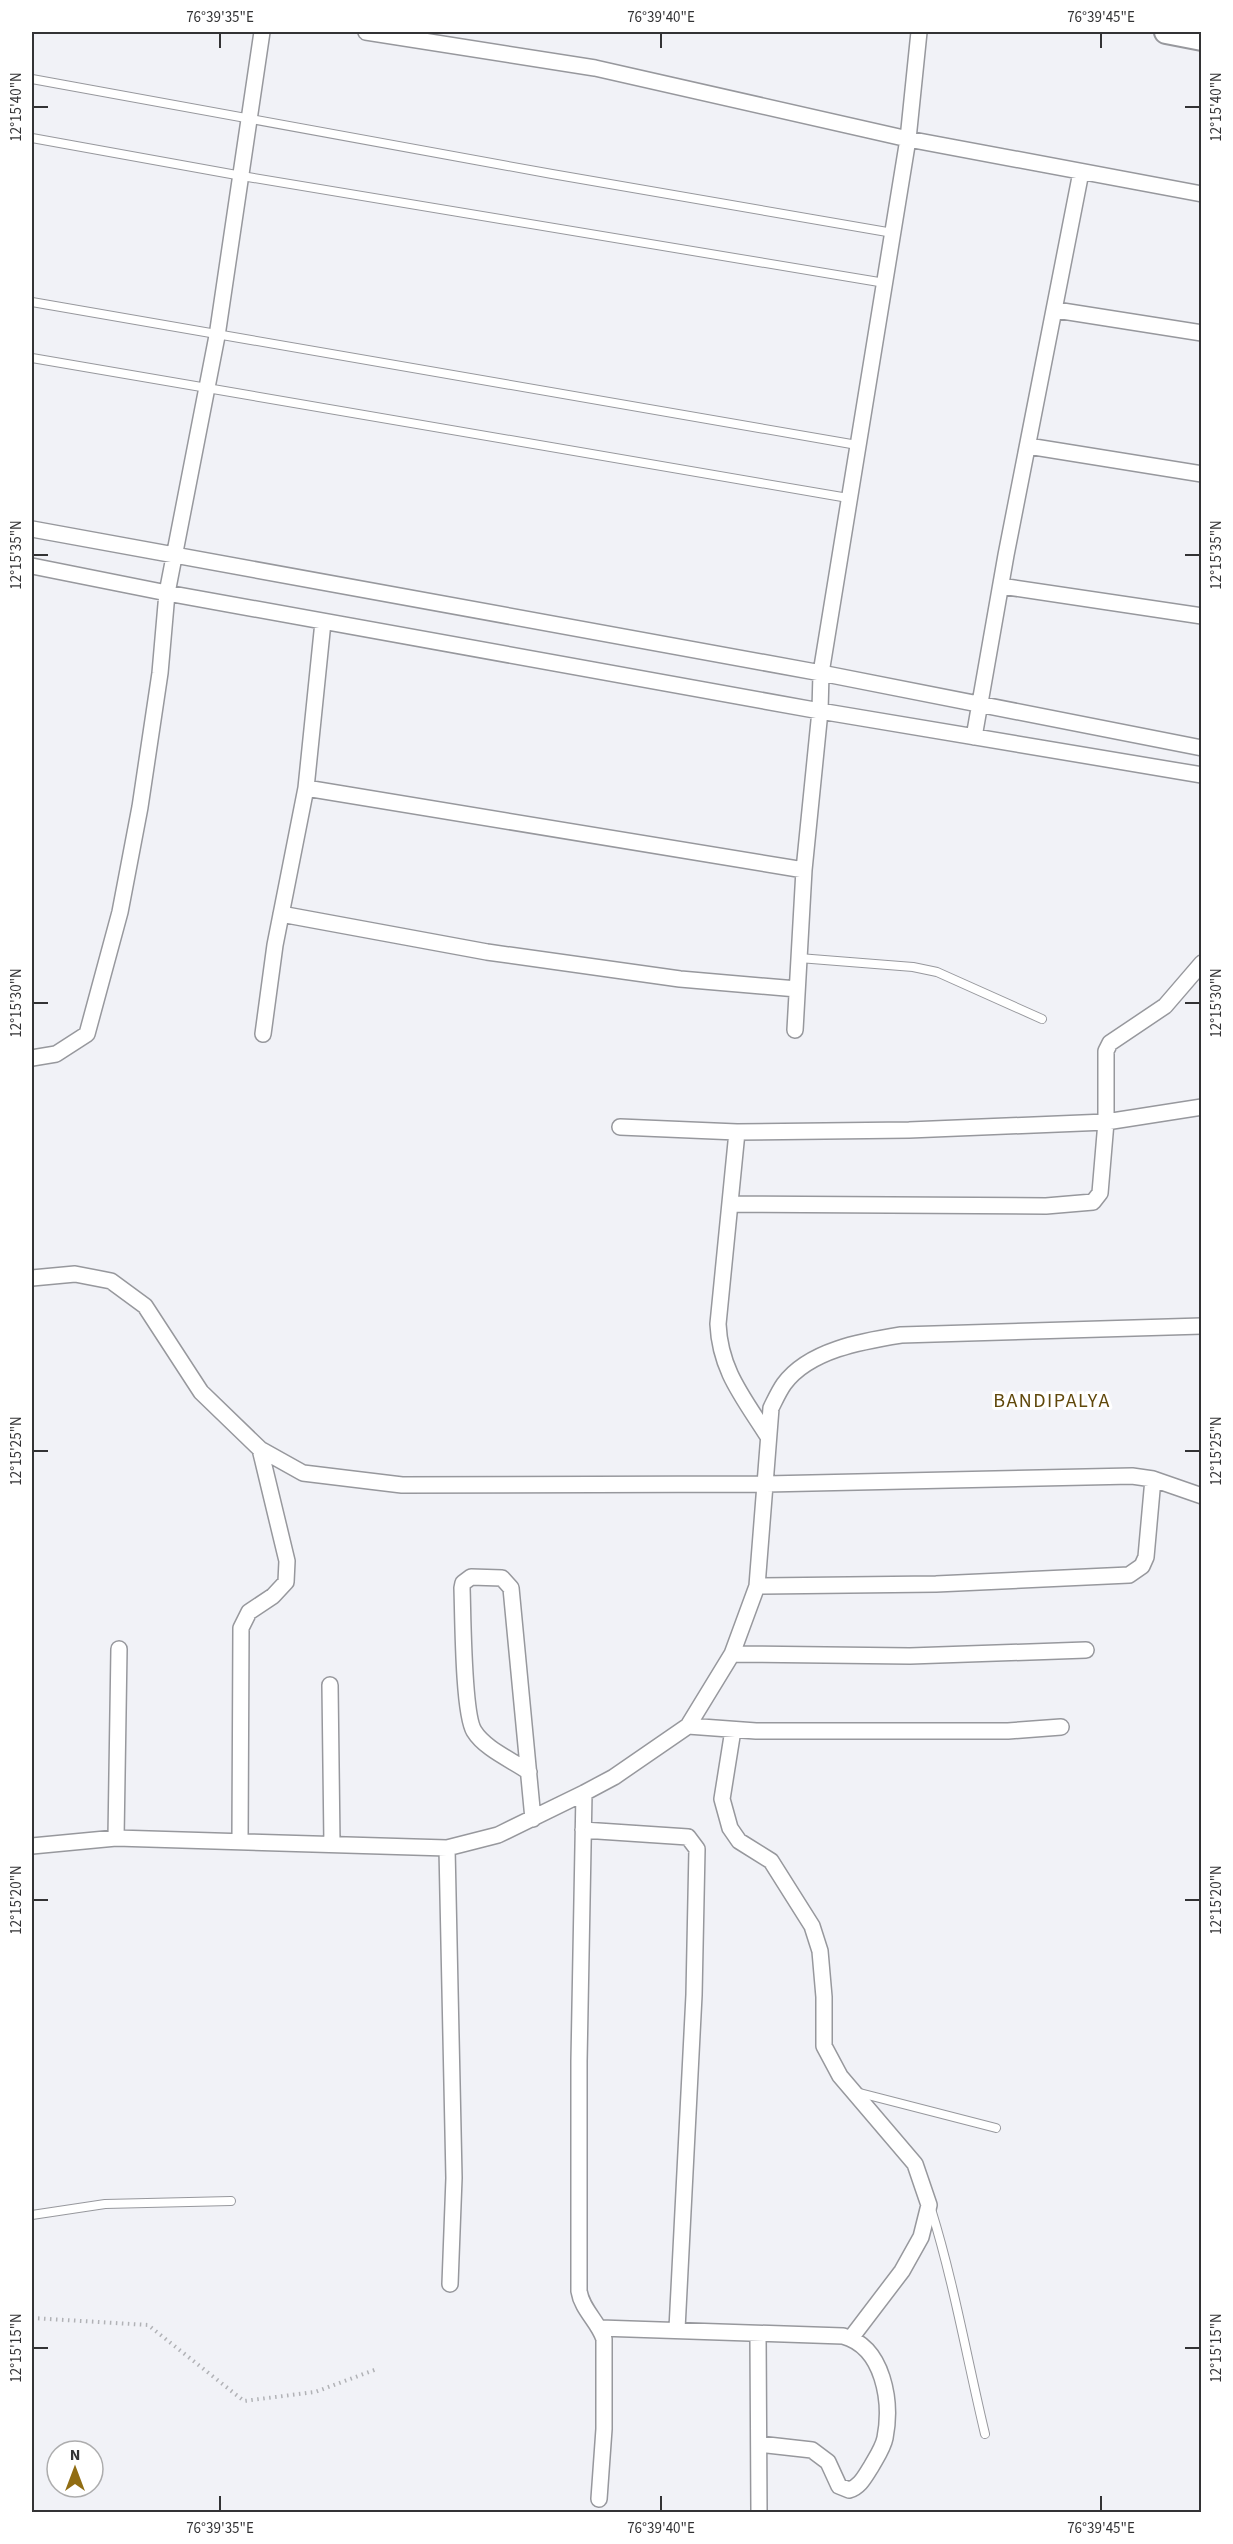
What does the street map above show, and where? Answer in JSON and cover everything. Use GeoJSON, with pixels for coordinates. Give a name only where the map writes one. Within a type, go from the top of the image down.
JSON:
{"type":"FeatureCollection","features":[{"type":"Feature","properties":{"kind":"street"},"geometry":{"type":"LineString","coordinates":[[32,1058],[56,1054],[87,1034],[120,912],[160,673],[167,593],[217,336],[262,32]]}},
{"type":"Feature","properties":{"kind":"street"},"geometry":{"type":"LineString","coordinates":[[366,32],[595,69],[908,138],[1202,194]]}},
{"type":"Feature","properties":{"kind":"street"},"geometry":{"type":"LineString","coordinates":[[795,1030],[804,870],[820,711],[821,673],[848,498],[894,233],[908,138],[918,32]]}},
{"type":"Feature","properties":{"kind":"street"},"geometry":{"type":"LineString","coordinates":[[1166,32],[1202,39]]}},
{"type":"Feature","properties":{"kind":"street"},"geometry":{"type":"LineString","coordinates":[[975,737],[1001,586],[1081,172]]}},
{"type":"Feature","properties":{"kind":"street"},"geometry":{"type":"LineString","coordinates":[[1056,310],[1202,333]]}},
{"type":"Feature","properties":{"kind":"street"},"geometry":{"type":"LineString","coordinates":[[1028,446],[1202,474]]}},
{"type":"Feature","properties":{"kind":"street"},"geometry":{"type":"LineString","coordinates":[[32,529],[821,673],[1202,748]]}},
{"type":"Feature","properties":{"kind":"street"},"geometry":{"type":"LineString","coordinates":[[32,566],[323,622],[820,711],[1202,775]]}},
{"type":"Feature","properties":{"kind":"street"},"geometry":{"type":"LineString","coordinates":[[1001,586],[1202,616]]}},
{"type":"Feature","properties":{"kind":"street"},"geometry":{"type":"LineString","coordinates":[[263,1034],[281,914],[306,788],[323,622]]}},
{"type":"Feature","properties":{"kind":"street"},"geometry":{"type":"LineString","coordinates":[[306,788],[804,870]]}},
{"type":"Feature","properties":{"kind":"street"},"geometry":{"type":"LineString","coordinates":[[281,914],[487,952],[680,979],[797,989]]}},
{"type":"Feature","properties":{"kind":"street"},"geometry":{"type":"LineString","coordinates":[[731,1204],[1046,1206],[1093,1202],[1100,1192],[1106,1122],[1106,1051],[1110,1043],[1166,1006],[1202,963]]}},
{"type":"Feature","properties":{"kind":"street"},"geometry":{"type":"LineString","coordinates":[[620,1127],[737,1132],[909,1130],[1106,1122],[1202,1107]]}},
{"type":"Feature","properties":{"kind":"street"},"geometry":{"type":"LineString","coordinates":[[737,1132],[718,1324],[719,1348],[728,1372],[767,1436]]}},
{"type":"Feature","properties":{"kind":"street"},"geometry":{"type":"LineString","coordinates":[[32,1278],[75,1274],[111,1281],[145,1306],[201,1392],[260,1449],[303,1473],[402,1485],[766,1484],[1132,1476],[1153,1479],[1202,1496]]}},
{"type":"Feature","properties":{"kind":"street"},"geometry":{"type":"LineString","coordinates":[[32,1846],[116,1838],[447,1848],[498,1835],[614,1777],[688,1726],[732,1654],[757,1586],[771,1408],[784,1383],[802,1366],[862,1341],[901,1335],[1202,1326]]}},
{"type":"Feature","properties":{"kind":"street"},"geometry":{"type":"LineString","coordinates":[[240,1841],[241,1628],[249,1612],[273,1596],[286,1582],[287,1561],[260,1449]]}},
{"type":"Feature","properties":{"kind":"street"},"geometry":{"type":"LineString","coordinates":[[757,1586],[936,1584],[1129,1575],[1142,1566],[1146,1557],[1153,1479]]}},
{"type":"Feature","properties":{"kind":"street"},"geometry":{"type":"LineString","coordinates":[[529,1772],[486,1744],[472,1729],[467,1701],[462,1588],[463,1582],[471,1577],[502,1578],[511,1588],[529,1772],[533,1819]]}},
{"type":"Feature","properties":{"kind":"street"},"geometry":{"type":"LineString","coordinates":[[116,1838],[119,1649]]}},
{"type":"Feature","properties":{"kind":"street"},"geometry":{"type":"LineString","coordinates":[[732,1654],[910,1656],[1086,1650]]}},
{"type":"Feature","properties":{"kind":"street"},"geometry":{"type":"LineString","coordinates":[[330,1685],[332,1844]]}},
{"type":"Feature","properties":{"kind":"street"},"geometry":{"type":"LineString","coordinates":[[688,1726],[733,1730],[1008,1731],[1061,1727]]}},
{"type":"Feature","properties":{"kind":"street"},"geometry":{"type":"LineString","coordinates":[[733,1730],[722,1799],[725,1816],[739,1841],[771,1861],[812,1926],[820,1951],[824,1997],[824,2046],[840,2076],[915,2164],[929,2205],[921,2237],[902,2271],[851,2338]]}},
{"type":"Feature","properties":{"kind":"street"},"geometry":{"type":"LineString","coordinates":[[584,1793],[579,2061],[579,2291],[583,2306],[600,2328],[604,2339],[604,2402],[599,2499]]}},
{"type":"Feature","properties":{"kind":"street"},"geometry":{"type":"LineString","coordinates":[[583,1830],[688,1837],[697,1849],[694,1995],[677,2329]]}},
{"type":"Feature","properties":{"kind":"street"},"geometry":{"type":"LineString","coordinates":[[447,1848],[454,2178],[450,2284]]}},
{"type":"Feature","properties":{"kind":"street"},"geometry":{"type":"LineString","coordinates":[[600,2328],[677,2329],[758,2335],[851,2338],[861,2344],[882,2374],[886,2384],[886,2436],[858,2486],[849,2490],[839,2486],[828,2462],[812,2450],[759,2444]]}},
{"type":"Feature","properties":{"kind":"street"},"geometry":{"type":"LineString","coordinates":[[758,2335],[759,2512]]}},
{"type":"Feature","properties":{"kind":"lane"},"geometry":{"type":"LineString","coordinates":[[32,79],[552,174],[894,233]]}},
{"type":"Feature","properties":{"kind":"lane"},"geometry":{"type":"LineString","coordinates":[[32,138],[242,176],[886,283]]}},
{"type":"Feature","properties":{"kind":"lane"},"geometry":{"type":"LineString","coordinates":[[32,302],[217,336],[857,445]]}},
{"type":"Feature","properties":{"kind":"lane"},"geometry":{"type":"LineString","coordinates":[[32,358],[207,390],[848,498]]}},
{"type":"Feature","properties":{"kind":"lane"},"geometry":{"type":"LineString","coordinates":[[799,958],[913,967],[937,972],[1042,1019]]}},
{"type":"Feature","properties":{"kind":"lane"},"geometry":{"type":"LineString","coordinates":[[854,2091],[996,2128]]}},
{"type":"Feature","properties":{"kind":"lane"},"geometry":{"type":"LineString","coordinates":[[32,2216],[105,2204],[231,2201]]}},
{"type":"Feature","properties":{"kind":"lane"},"geometry":{"type":"LineString","coordinates":[[929,2205],[957,2303],[966,2355],[985,2434]]}},
{"type":"Feature","properties":{"kind":"path"},"geometry":{"type":"LineString","coordinates":[[32,2318],[148,2325],[244,2401],[315,2392],[377,2369]]}},
{"type":"Feature","properties":{"kind":"district","name":"BANDIPALYA"},"geometry":{"type":"Point","coordinates":[1052,1401]}}]}
